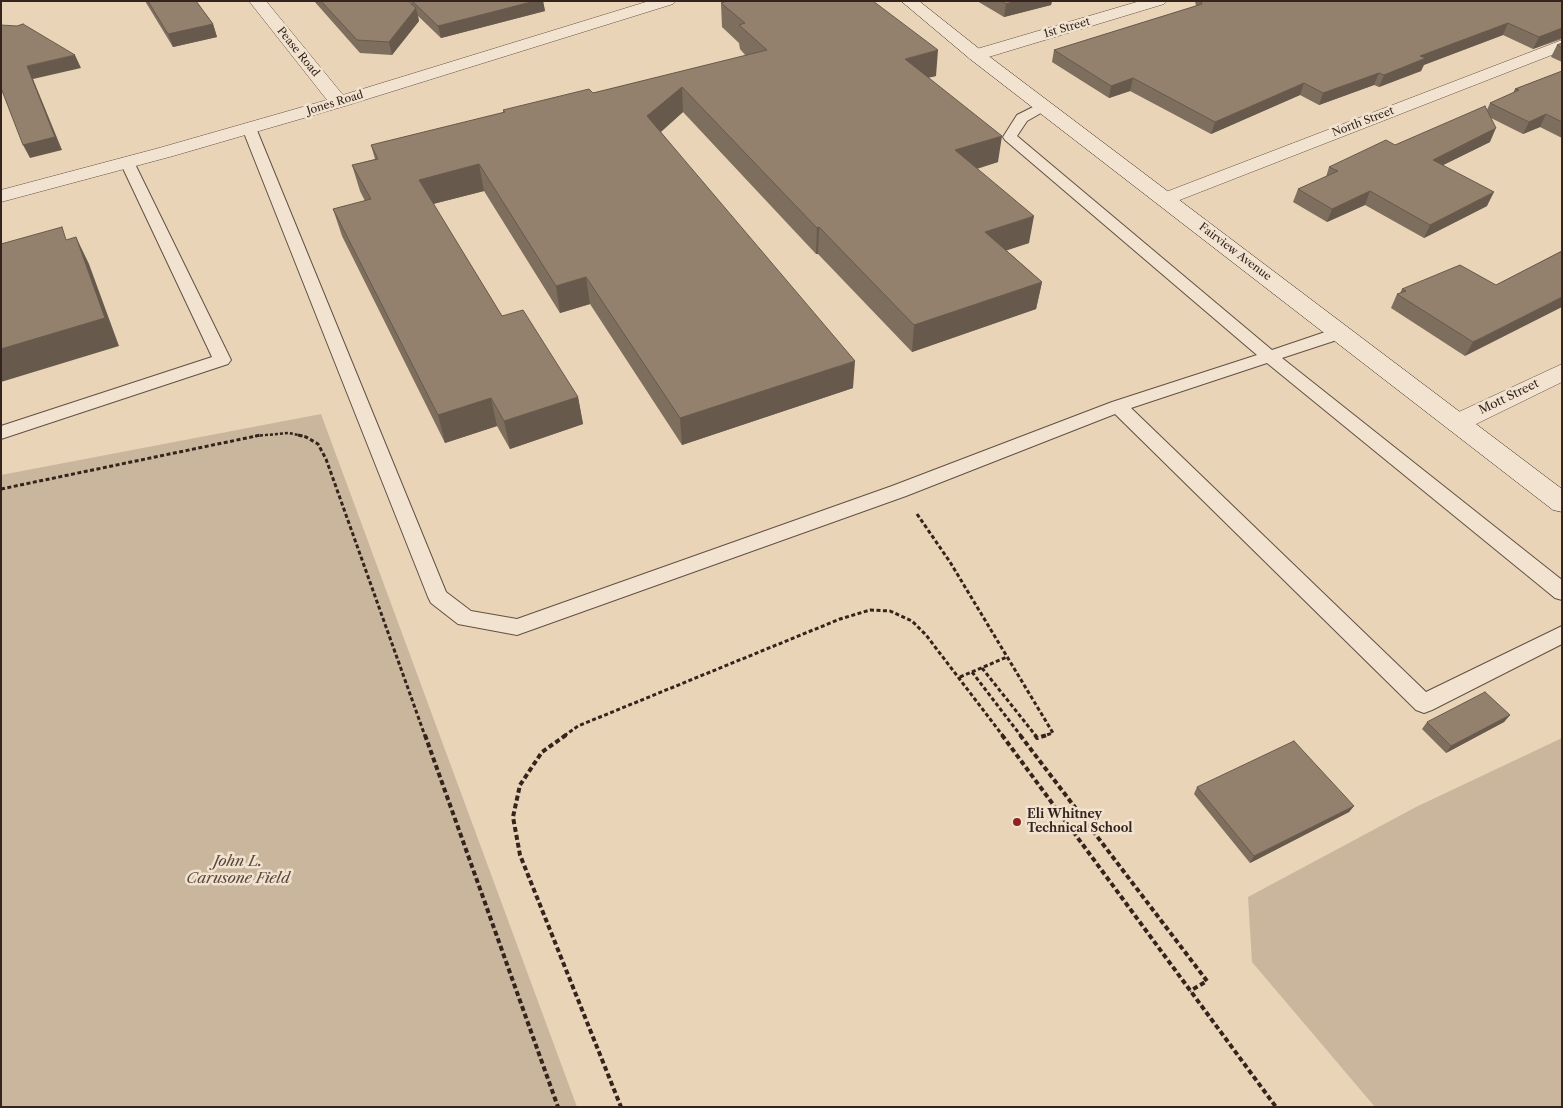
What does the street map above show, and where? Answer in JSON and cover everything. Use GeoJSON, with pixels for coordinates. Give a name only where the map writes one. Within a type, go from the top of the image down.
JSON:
{"type":"FeatureCollection","features":[{"type":"Feature","properties":{"kind":"street","name":"Pease Road"},"geometry":{"type":"LineString","coordinates":[[257,1],[339,102]]}},
{"type":"Feature","properties":{"kind":"street","name":"Jones Road"},"geometry":{"type":"LineString","coordinates":[[1,196],[339,102],[608,12],[667,1]]}},
{"type":"Feature","properties":{"kind":"street","name":"Fairview Avenue"},"geometry":{"type":"LineString","coordinates":[[909,1],[976,55],[1562,503]]}},
{"type":"Feature","properties":{"kind":"street","name":"1st Street"},"geometry":{"type":"LineString","coordinates":[[976,55],[1158,1]]}},
{"type":"Feature","properties":{"kind":"street","name":"North Street"},"geometry":{"type":"LineString","coordinates":[[1165,199],[1562,45]]}},
{"type":"Feature","properties":{"kind":"street","name":"Mott Street"},"geometry":{"type":"LineString","coordinates":[[1457,423],[1562,372]]}},
{"type":"Feature","properties":{"kind":"lane"},"geometry":{"type":"LineString","coordinates":[[1043,106],[1022,118],[1010,137],[1269,356],[1562,592]]}},
{"type":"Feature","properties":{"kind":"lane"},"geometry":{"type":"LineString","coordinates":[[249,128],[438,597],[465,618],[517,627],[899,491],[1118,406],[1340,333]]}},
{"type":"Feature","properties":{"kind":"lane"},"geometry":{"type":"LineString","coordinates":[[1,433],[222,360],[127,162]]}},
{"type":"Feature","properties":{"kind":"lane"},"geometry":{"type":"LineString","coordinates":[[1118,406],[1424,704],[1562,634]]}},
{"type":"Feature","properties":{"kind":"path"},"geometry":{"type":"LineString","coordinates":[[1,489],[261,435],[289,433],[306,437],[318,444],[326,459],[558,1107]]}},
{"type":"Feature","properties":{"kind":"path"},"geometry":{"type":"LineString","coordinates":[[899,491],[945,555],[1053,733],[1037,738],[982,668]]}},
{"type":"Feature","properties":{"kind":"path"},"geometry":{"type":"LineString","coordinates":[[621,1107],[520,855],[513,817],[520,785],[542,752],[578,726],[840,619],[870,610],[890,611],[912,621],[960,677],[1276,1107]]}},
{"type":"Feature","properties":{"kind":"path"},"geometry":{"type":"LineString","coordinates":[[960,677],[1007,657]]}},
{"type":"Feature","properties":{"kind":"path"},"geometry":{"type":"LineString","coordinates":[[972,672],[1207,981],[1190,990]]}},
{"type":"Feature","properties":{"kind":"green space","name":"John L. Carusone Field"},"geometry":{"type":"Polygon","coordinates":[[[321,414],[577,1107],[1,1107],[1,475],[321,414]]]}},
{"type":"Feature","properties":{"kind":"green space"},"geometry":{"type":"Polygon","coordinates":[[[1562,738],[1562,1107],[1375,1107],[1252,962],[1248,897],[1416,807],[1562,738]]]}},
{"type":"Feature","properties":{"kind":"building"},"geometry":{"type":"Polygon","coordinates":[[[148,1],[196,1],[213,24],[168,34],[148,1]]]}},
{"type":"Feature","properties":{"kind":"building"},"geometry":{"type":"Polygon","coordinates":[[[321,1],[408,1],[416,8],[389,42],[357,40],[321,1]]]}},
{"type":"Feature","properties":{"kind":"building"},"geometry":{"type":"Polygon","coordinates":[[[412,1],[535,1],[438,26],[412,1]]]}},
{"type":"Feature","properties":{"kind":"building"},"geometry":{"type":"Polygon","coordinates":[[[727,1],[873,1],[938,50],[905,59],[1002,136],[955,150],[1034,216],[985,232],[1042,282],[914,325],[819,227],[817,228],[682,87],[647,116],[855,361],[680,418],[586,277],[556,286],[479,164],[419,180],[502,316],[523,310],[578,397],[504,421],[491,398],[438,415],[333,209],[371,199],[352,165],[378,159],[371,145],[589,89],[593,93],[767,50],[739,25],[745,23],[721,3],[727,1]]]}},
{"type":"Feature","properties":{"kind":"building"},"geometry":{"type":"Polygon","coordinates":[[[1001,1],[1016,1],[1006,4],[1001,1]]]}},
{"type":"Feature","properties":{"kind":"building"},"geometry":{"type":"Polygon","coordinates":[[[1201,1],[1562,1],[1562,28],[1539,37],[1508,23],[1420,56],[1426,58],[1384,75],[1379,73],[1323,93],[1304,83],[1215,122],[1133,78],[1111,86],[1054,50],[1202,4],[1201,1]]]}},
{"type":"Feature","properties":{"kind":"building"},"geometry":{"type":"Polygon","coordinates":[[[23,24],[75,55],[27,66],[55,137],[23,145],[1,88],[1,25],[17,26],[23,24]]]}},
{"type":"Feature","properties":{"kind":"building"},"geometry":{"type":"Polygon","coordinates":[[[1562,71],[1562,122],[1546,114],[1529,122],[1490,103],[1519,90],[1515,89],[1562,71]]]}},
{"type":"Feature","properties":{"kind":"building"},"geometry":{"type":"Polygon","coordinates":[[[1485,106],[1496,128],[1433,160],[1494,192],[1430,225],[1370,191],[1332,209],[1298,189],[1338,171],[1329,167],[1386,140],[1395,145],[1485,106]]]}},
{"type":"Feature","properties":{"kind":"building"},"geometry":{"type":"Polygon","coordinates":[[[62,227],[66,240],[76,237],[105,318],[1,349],[1,244],[62,227]]]}},
{"type":"Feature","properties":{"kind":"building"},"geometry":{"type":"Polygon","coordinates":[[[1562,251],[1562,297],[1473,342],[1397,294],[1406,291],[1402,289],[1460,265],[1496,285],[1562,251]]]}},
{"type":"Feature","properties":{"kind":"building"},"geometry":{"type":"Polygon","coordinates":[[[1485,692],[1510,715],[1451,746],[1427,722],[1485,692]]]}},
{"type":"Feature","properties":{"kind":"building"},"geometry":{"type":"Polygon","coordinates":[[[1294,741],[1354,806],[1254,856],[1197,787],[1294,741]]]}},
{"type":"Feature","properties":{"kind":"place","name":"Eli Whitney Technical School"},"geometry":{"type":"Point","coordinates":[1017,822]}}]}
